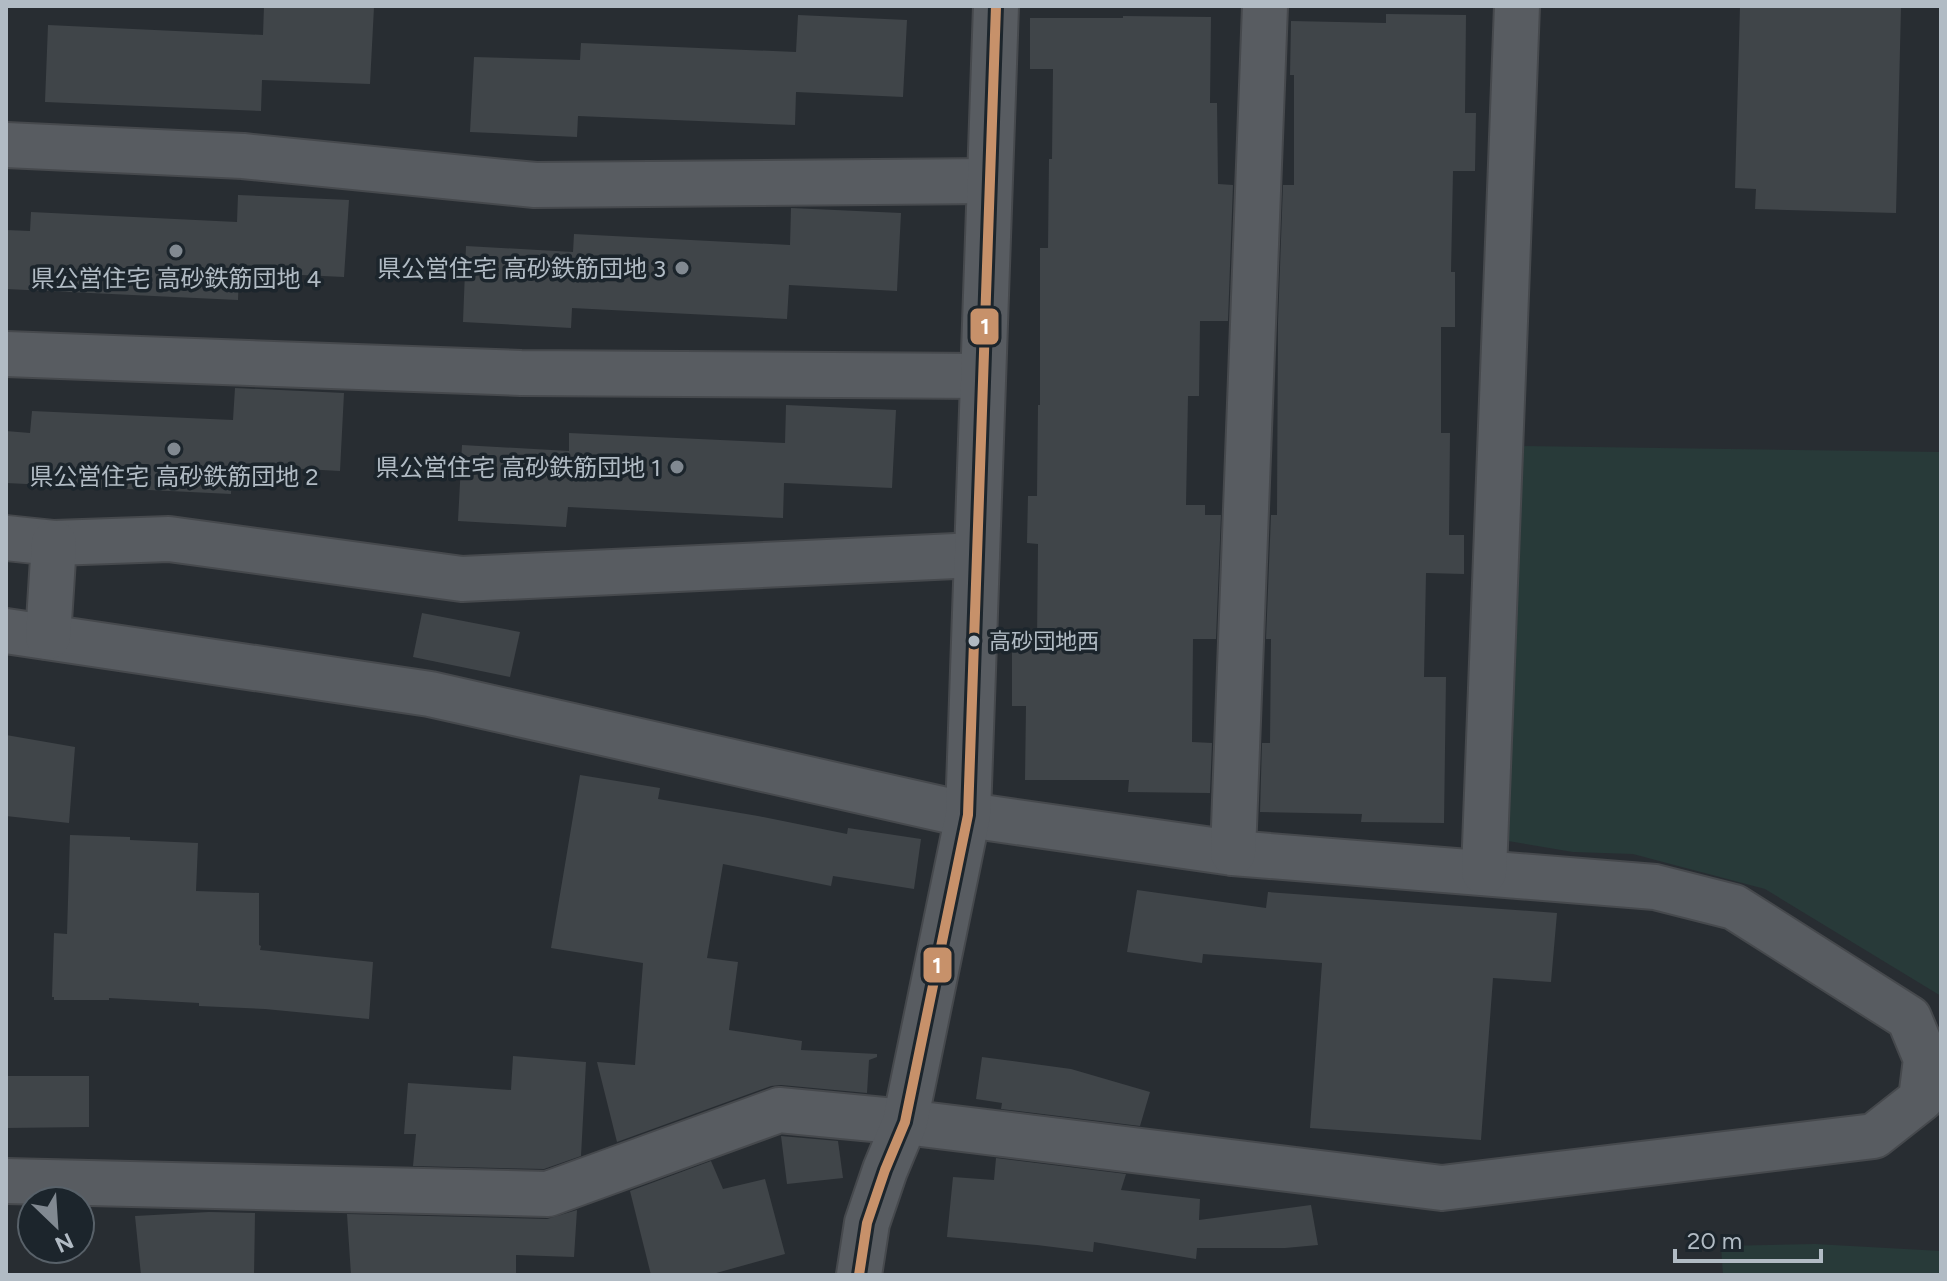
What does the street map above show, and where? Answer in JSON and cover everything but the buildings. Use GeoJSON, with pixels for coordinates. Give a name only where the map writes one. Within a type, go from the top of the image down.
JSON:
{"type":"FeatureCollection","features":[{"type":"Feature","properties":{"kind":"street"},"geometry":{"type":"LineString","coordinates":[[859,1275],[867,1223],[905,1122],[968,815],[996,6]]}},
{"type":"Feature","properties":{"kind":"street"},"geometry":{"type":"LineString","coordinates":[[1233,853],[1265,6]]}},
{"type":"Feature","properties":{"kind":"street"},"geometry":{"type":"LineString","coordinates":[[1484,872],[1517,6]]}},
{"type":"Feature","properties":{"kind":"street"},"geometry":{"type":"LineString","coordinates":[[6,145],[243,156],[535,185],[989,181]]}},
{"type":"Feature","properties":{"kind":"street"},"geometry":{"type":"LineString","coordinates":[[6,354],[521,373],[983,376]]}},
{"type":"Feature","properties":{"kind":"street"},"geometry":{"type":"LineString","coordinates":[[6,538],[54,543],[169,539],[462,579],[977,555]]}},
{"type":"Feature","properties":{"kind":"street"},"geometry":{"type":"LineString","coordinates":[[48,637],[54,543]]}},
{"type":"Feature","properties":{"kind":"street"},"geometry":{"type":"LineString","coordinates":[[6,631],[430,694],[968,815],[1233,853],[1655,887],[1734,907],[1909,1018],[1926,1059],[1921,1099],[1874,1136],[1442,1188],[905,1122],[779,1110],[548,1194],[6,1181]]}},
{"type":"Feature","properties":{"kind":"shaded area"},"geometry":{"type":"Polygon","coordinates":[[[1516,446],[1941,452],[1941,996],[1765,889],[1633,854],[1573,852],[1508,841],[1516,446]]]}},
{"type":"Feature","properties":{"kind":"shaded area"},"geometry":{"type":"Polygon","coordinates":[[[1815,1244],[1941,1251],[1941,1275],[1723,1275],[1721,1246],[1815,1244]]]}},
{"type":"Feature","properties":{"kind":"transit line","name":"1"},"geometry":{"type":"LineString","coordinates":[[859,1275],[867,1223],[905,1122],[968,815],[996,6]]}},
{"type":"Feature","properties":{"kind":"place","name":"県公営住宅 高砂鉄筋団地 4"},"geometry":{"type":"Point","coordinates":[176,251]}},
{"type":"Feature","properties":{"kind":"place","name":"県公営住宅 高砂鉄筋団地 3"},"geometry":{"type":"Point","coordinates":[682,268]}},
{"type":"Feature","properties":{"kind":"place","name":"県公営住宅 高砂鉄筋団地 2"},"geometry":{"type":"Point","coordinates":[174,449]}},
{"type":"Feature","properties":{"kind":"place","name":"県公営住宅 高砂鉄筋団地 1"},"geometry":{"type":"Point","coordinates":[677,467]}},
{"type":"Feature","properties":{"kind":"place","name":"高砂団地西"},"geometry":{"type":"Point","coordinates":[974,641]}}]}
